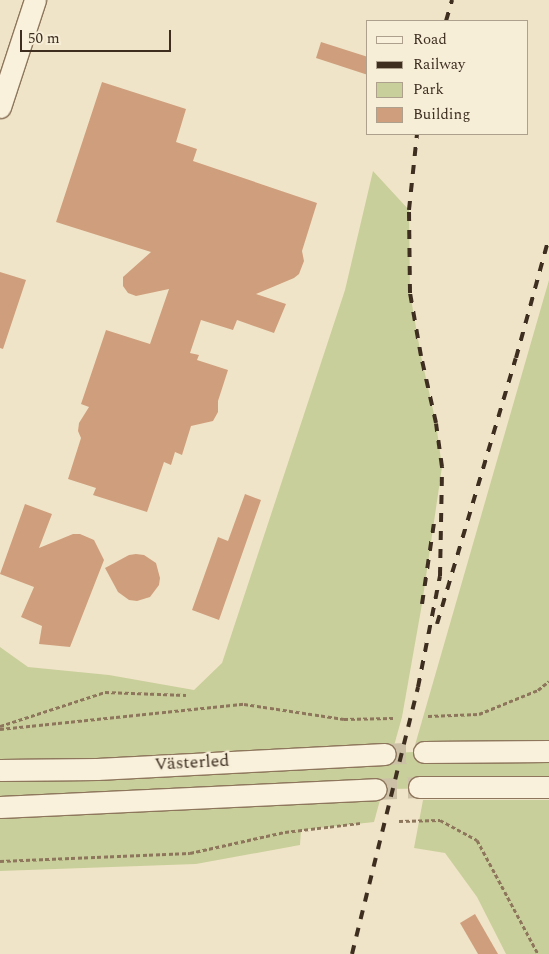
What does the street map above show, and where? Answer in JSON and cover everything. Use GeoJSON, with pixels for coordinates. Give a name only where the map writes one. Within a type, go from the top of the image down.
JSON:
{"type":"FeatureCollection","features":[{"type":"Feature","properties":{"kind":"street"},"geometry":{"type":"LineString","coordinates":[[0,107],[35,0]]}},
{"type":"Feature","properties":{"kind":"street"},"geometry":{"type":"LineString","coordinates":[[424,752],[549,751]]}},
{"type":"Feature","properties":{"kind":"street","name":"Västerled"},"geometry":{"type":"LineString","coordinates":[[0,770],[97,769],[385,754]]}},
{"type":"Feature","properties":{"kind":"street"},"geometry":{"type":"LineString","coordinates":[[419,787],[549,787]]}},
{"type":"Feature","properties":{"kind":"street","name":"Västerled"},"geometry":{"type":"LineString","coordinates":[[0,806],[376,789]]}},
{"type":"Feature","properties":{"kind":"path"},"geometry":{"type":"LineString","coordinates":[[428,716],[478,714],[538,690],[549,681]]}},
{"type":"Feature","properties":{"kind":"path"},"geometry":{"type":"LineString","coordinates":[[0,728],[105,692],[186,695]]}},
{"type":"Feature","properties":{"kind":"path"},"geometry":{"type":"LineString","coordinates":[[0,728],[244,704],[344,719],[393,718]]}},
{"type":"Feature","properties":{"kind":"path"},"geometry":{"type":"LineString","coordinates":[[399,821],[440,820],[477,840],[538,954]]}},
{"type":"Feature","properties":{"kind":"path"},"geometry":{"type":"LineString","coordinates":[[0,861],[190,853],[285,832],[361,823]]}},
{"type":"Feature","properties":{"kind":"green space"},"geometry":{"type":"Polygon","coordinates":[[[373,171],[409,210],[410,293],[421,356],[436,423],[442,467],[422,604],[402,717],[392,753],[413,752],[549,280],[549,787],[383,789],[374,822],[301,830],[300,845],[196,864],[0,871],[0,647],[28,667],[109,675],[194,690],[222,663],[345,290],[373,171]]]}},
{"type":"Feature","properties":{"kind":"green space"},"geometry":{"type":"Polygon","coordinates":[[[423,800],[549,800],[549,954],[506,954],[477,897],[445,853],[414,848],[423,800]]]}},
{"type":"Feature","properties":{"kind":"building"},"geometry":{"type":"Polygon","coordinates":[[[321,42],[366,56],[366,74],[316,58],[321,42]]]}},
{"type":"Feature","properties":{"kind":"building"},"geometry":{"type":"Polygon","coordinates":[[[102,82],[186,109],[176,142],[197,149],[193,161],[317,203],[302,251],[304,261],[299,274],[294,278],[256,294],[286,304],[274,333],[237,320],[233,330],[201,320],[190,353],[199,355],[197,360],[228,370],[218,401],[218,412],[213,421],[191,426],[182,455],[175,452],[171,465],[164,462],[147,512],[93,495],[96,488],[68,479],[81,438],[78,431],[79,423],[89,407],[81,404],[106,330],[150,344],[169,289],[136,296],[128,293],[123,286],[123,277],[151,252],[56,222],[102,82]]]}},
{"type":"Feature","properties":{"kind":"building"},"geometry":{"type":"Polygon","coordinates":[[[0,272],[26,280],[3,349],[0,348],[0,272]]]}},
{"type":"Feature","properties":{"kind":"building"},"geometry":{"type":"Polygon","coordinates":[[[245,494],[261,500],[219,620],[192,610],[218,537],[228,541],[245,494]]]}},
{"type":"Feature","properties":{"kind":"building"},"geometry":{"type":"Polygon","coordinates":[[[25,504],[52,514],[39,548],[73,534],[80,534],[94,540],[104,560],[70,647],[39,644],[42,626],[21,617],[34,587],[0,574],[25,504]]]}},
{"type":"Feature","properties":{"kind":"building"},"geometry":{"type":"Polygon","coordinates":[[[129,555],[144,555],[156,563],[160,578],[159,585],[150,597],[137,601],[129,600],[118,592],[105,568],[129,555]]]}},
{"type":"Feature","properties":{"kind":"building"},"geometry":{"type":"Polygon","coordinates":[[[475,914],[498,954],[478,954],[460,923],[475,914]]]}},
{"type":"Feature","properties":{"kind":"tunnel"},"geometry":{"type":"LineString","coordinates":[[385,754],[424,752]]}},
{"type":"Feature","properties":{"kind":"tunnel"},"geometry":{"type":"LineString","coordinates":[[376,789],[419,787]]}},
{"type":"Feature","properties":{"kind":"railway"},"geometry":{"type":"LineString","coordinates":[[446,20],[452,0]]}},
{"type":"Feature","properties":{"kind":"railway"},"geometry":{"type":"LineString","coordinates":[[352,954],[418,687],[440,576],[442,467],[436,423],[421,356],[410,293],[409,210],[417,135]]}},
{"type":"Feature","properties":{"kind":"railway"},"geometry":{"type":"LineString","coordinates":[[437,624],[516,358],[549,237]]}},
{"type":"Feature","properties":{"kind":"railway"},"geometry":{"type":"LineString","coordinates":[[422,604],[435,516]]}}]}
